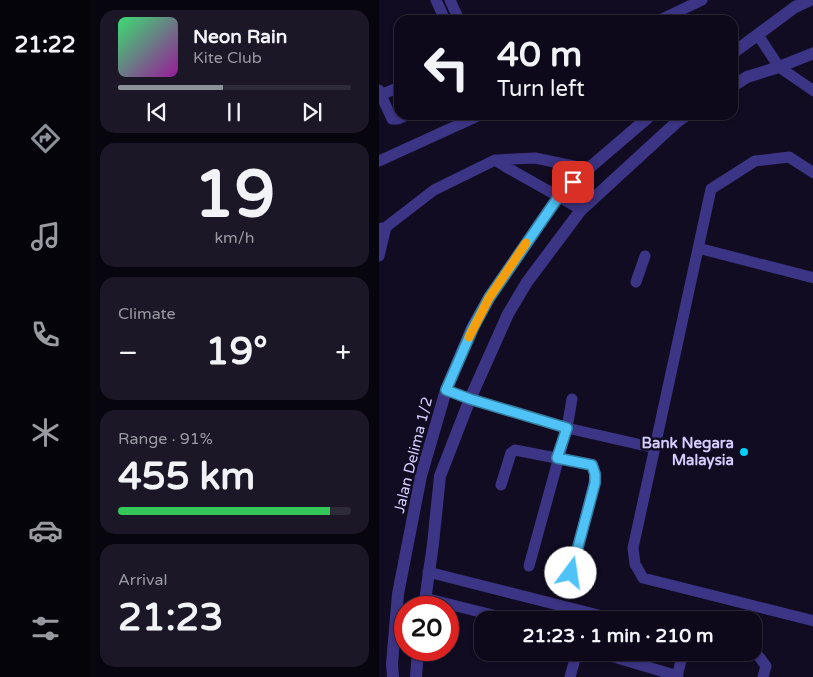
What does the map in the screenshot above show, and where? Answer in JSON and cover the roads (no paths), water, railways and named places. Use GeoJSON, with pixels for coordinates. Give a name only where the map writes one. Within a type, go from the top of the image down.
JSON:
{"type":"FeatureCollection","features":[{"type":"Feature","properties":{"kind":"street"},"geometry":{"type":"LineString","coordinates":[[738,49],[795,7],[810,0]]}},
{"type":"Feature","properties":{"kind":"street"},"geometry":{"type":"LineString","coordinates":[[738,83],[747,77],[779,67],[813,53]]}},
{"type":"Feature","properties":{"kind":"street","name":"Jalan Delima 1/2"},"geometry":{"type":"LineString","coordinates":[[393,671],[398,594],[421,476],[446,390],[473,328],[489,298],[559,196],[645,120]]}},
{"type":"Feature","properties":{"kind":"street"},"geometry":{"type":"LineString","coordinates":[[425,596],[440,476],[470,399],[508,314],[527,282],[581,210],[680,120]]}},
{"type":"Feature","properties":{"kind":"lane"},"geometry":{"type":"LineString","coordinates":[[436,0],[443,15]]}},
{"type":"Feature","properties":{"kind":"lane"},"geometry":{"type":"LineString","coordinates":[[450,0],[457,15]]}},
{"type":"Feature","properties":{"kind":"lane"},"geometry":{"type":"LineString","coordinates":[[670,15],[702,0]]}},
{"type":"Feature","properties":{"kind":"lane"},"geometry":{"type":"LineString","coordinates":[[758,35],[779,67],[813,91]]}},
{"type":"Feature","properties":{"kind":"lane"},"geometry":{"type":"LineString","coordinates":[[394,89],[380,93],[392,119],[394,119]]}},
{"type":"Feature","properties":{"kind":"lane"},"geometry":{"type":"LineString","coordinates":[[379,161],[469,120]]}},
{"type":"Feature","properties":{"kind":"lane"},"geometry":{"type":"LineString","coordinates":[[813,173],[789,157],[755,161],[711,189],[633,548],[635,564],[643,578],[813,620]]}},
{"type":"Feature","properties":{"kind":"lane"},"geometry":{"type":"LineString","coordinates":[[379,256],[383,228],[434,190],[495,160],[535,158],[588,169]]}},
{"type":"Feature","properties":{"kind":"lane"},"geometry":{"type":"LineString","coordinates":[[495,160],[521,177],[559,196],[581,210]]}},
{"type":"Feature","properties":{"kind":"lane"},"geometry":{"type":"LineString","coordinates":[[698,248],[813,278]]}},
{"type":"Feature","properties":{"kind":"lane"},"geometry":{"type":"LineString","coordinates":[[636,282],[645,256]]}},
{"type":"Feature","properties":{"kind":"lane"},"geometry":{"type":"LineString","coordinates":[[446,390],[567,428],[655,448]]}},
{"type":"Feature","properties":{"kind":"lane"},"geometry":{"type":"LineString","coordinates":[[529,566],[557,458],[567,428],[572,399]]}},
{"type":"Feature","properties":{"kind":"lane"},"geometry":{"type":"LineString","coordinates":[[501,485],[511,452],[515,450],[592,465],[595,483],[571,573]]}},
{"type":"Feature","properties":{"kind":"lane"},"geometry":{"type":"LineString","coordinates":[[428,572],[582,611]]}},
{"type":"Feature","properties":{"kind":"lane"},"geometry":{"type":"LineString","coordinates":[[459,609],[474,612]]}},
{"type":"Feature","properties":{"kind":"lane"},"geometry":{"type":"LineString","coordinates":[[570,677],[574,661]]}},
{"type":"Feature","properties":{"kind":"lane"},"geometry":{"type":"LineString","coordinates":[[618,661],[641,671],[677,676],[681,661]]}},
{"type":"Feature","properties":{"kind":"lane"},"geometry":{"type":"LineString","coordinates":[[762,661],[766,666],[763,677]]}},
{"type":"Feature","properties":{"kind":"place","name":"Bank Negara Malaysia"},"geometry":{"type":"Point","coordinates":[744,452]}}]}
